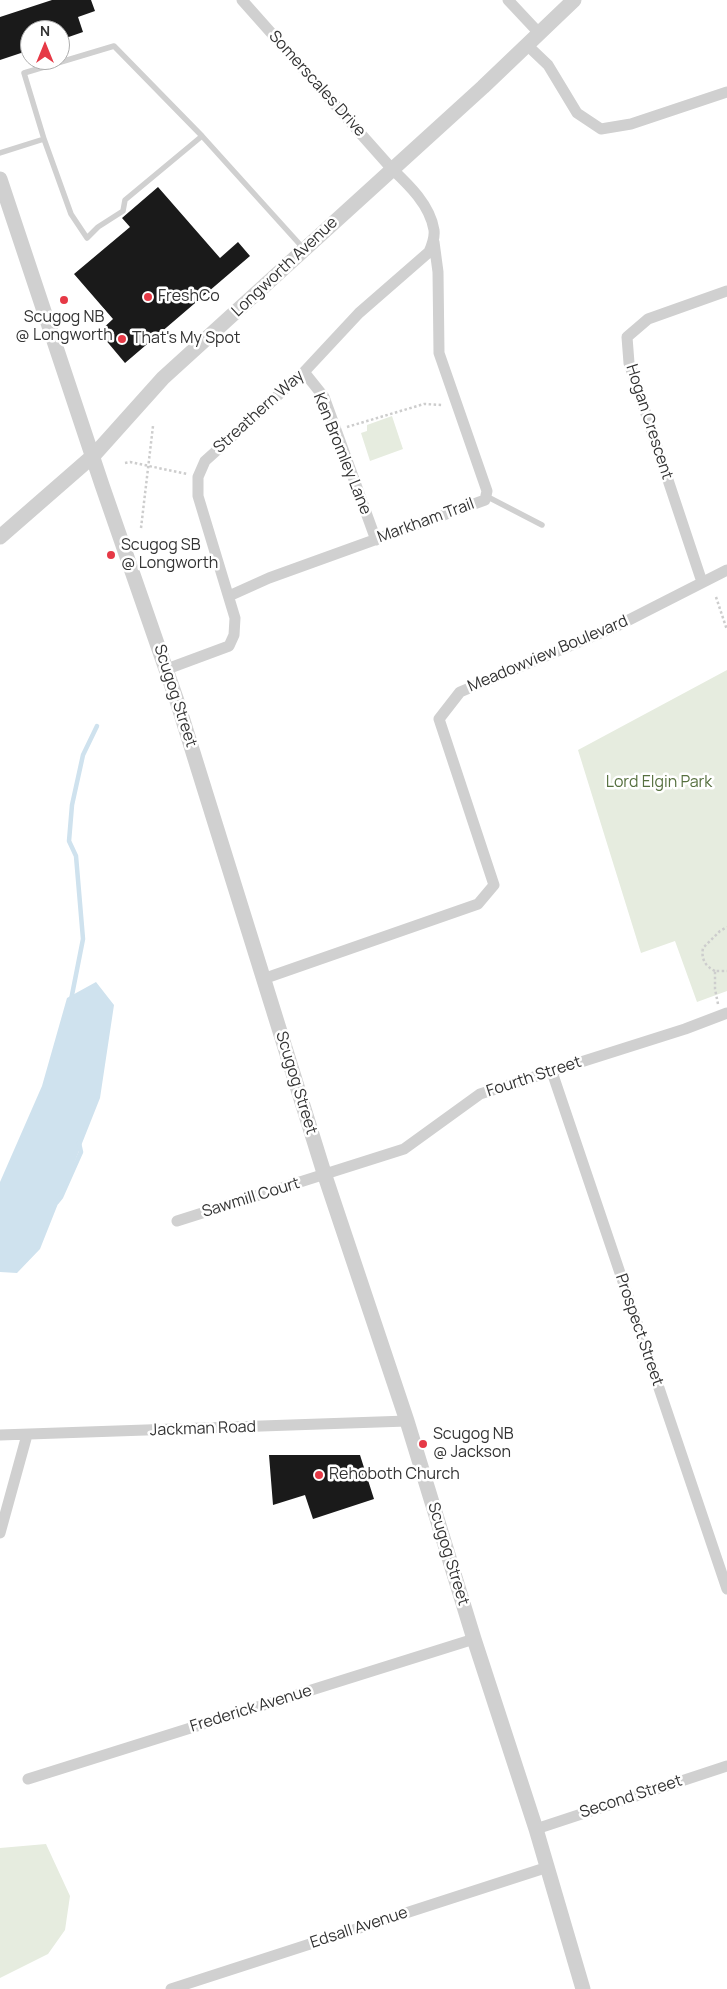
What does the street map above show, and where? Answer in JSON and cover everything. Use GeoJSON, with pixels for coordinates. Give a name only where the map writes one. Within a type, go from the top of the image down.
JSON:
{"type":"FeatureCollection","features":[{"type":"Feature","properties":{"kind":"street","name":"Somerscales Drive"},"geometry":{"type":"LineString","coordinates":[[242,0],[392,169]]}},
{"type":"Feature","properties":{"kind":"street"},"geometry":{"type":"LineString","coordinates":[[508,0],[538,32]]}},
{"type":"Feature","properties":{"kind":"street","name":"Longworth Avenue"},"geometry":{"type":"LineString","coordinates":[[0,537],[94,455],[163,378],[574,0]]}},
{"type":"Feature","properties":{"kind":"street"},"geometry":{"type":"LineString","coordinates":[[527,45],[548,65],[577,113],[600,129],[631,124],[727,92]]}},
{"type":"Feature","properties":{"kind":"street"},"geometry":{"type":"LineString","coordinates":[[392,169],[410,186],[427,210],[434,229],[434,240]]}},
{"type":"Feature","properties":{"kind":"street","name":"Scugog Street"},"geometry":{"type":"LineString","coordinates":[[0,179],[94,455],[102,485],[167,669],[325,1176],[407,1421],[474,1639],[548,1867],[583,1989]]}},
{"type":"Feature","properties":{"kind":"street","name":"Streathern Way"},"geometry":{"type":"LineString","coordinates":[[198,477],[205,461],[304,372],[359,313],[429,252],[434,240]]}},
{"type":"Feature","properties":{"kind":"street","name":"Markham Trail"},"geometry":{"type":"LineString","coordinates":[[229,596],[269,578],[485,500],[487,490],[440,353],[438,272],[434,240]]}},
{"type":"Feature","properties":{"kind":"street","name":"Hogan Crescent"},"geometry":{"type":"LineString","coordinates":[[702,582],[629,364],[627,337],[648,319],[727,291]]}},
{"type":"Feature","properties":{"kind":"street","name":"Ken Bromley Lane"},"geometry":{"type":"LineString","coordinates":[[304,372],[324,397],[376,540]]}},
{"type":"Feature","properties":{"kind":"street"},"geometry":{"type":"LineString","coordinates":[[167,669],[230,646],[234,635],[234,618],[229,596],[198,496],[198,477]]}},
{"type":"Feature","properties":{"kind":"street","name":"Meadowview Boulevard"},"geometry":{"type":"LineString","coordinates":[[263,979],[478,904],[494,884],[440,719],[460,692],[615,627],[727,570]]}},
{"type":"Feature","properties":{"kind":"street","name":"Fourth Street"},"geometry":{"type":"LineString","coordinates":[[325,1176],[404,1149],[480,1094],[685,1029],[724,1014]]}},
{"type":"Feature","properties":{"kind":"street","name":"Prospect Street"},"geometry":{"type":"LineString","coordinates":[[552,1072],[727,1587]]}},
{"type":"Feature","properties":{"kind":"street","name":"Sawmill Court"},"geometry":{"type":"LineString","coordinates":[[177,1221],[325,1176]]}},
{"type":"Feature","properties":{"kind":"street","name":"Jackman Road"},"geometry":{"type":"LineString","coordinates":[[0,1435],[407,1421]]}},
{"type":"Feature","properties":{"kind":"street"},"geometry":{"type":"LineString","coordinates":[[0,1533],[27,1435]]}},
{"type":"Feature","properties":{"kind":"street","name":"Frederick Avenue"},"geometry":{"type":"LineString","coordinates":[[28,1779],[474,1639]]}},
{"type":"Feature","properties":{"kind":"street","name":"Second Street"},"geometry":{"type":"LineString","coordinates":[[536,1829],[727,1766]]}},
{"type":"Feature","properties":{"kind":"street","name":"Edsall Avenue"},"geometry":{"type":"LineString","coordinates":[[171,1989],[548,1867]]}},
{"type":"Feature","properties":{"kind":"lane"},"geometry":{"type":"LineString","coordinates":[[202,136],[125,200],[123,210],[87,238],[70,214],[24,73],[114,46],[202,136],[304,250]]}},
{"type":"Feature","properties":{"kind":"lane"},"geometry":{"type":"LineString","coordinates":[[0,153],[44,139]]}},
{"type":"Feature","properties":{"kind":"lane"},"geometry":{"type":"LineString","coordinates":[[486,496],[542,525]]}},
{"type":"Feature","properties":{"kind":"path"},"geometry":{"type":"LineString","coordinates":[[336,430],[424,404],[458,405]]}},
{"type":"Feature","properties":{"kind":"path"},"geometry":{"type":"LineString","coordinates":[[141,528],[153,426]]}},
{"type":"Feature","properties":{"kind":"path"},"geometry":{"type":"LineString","coordinates":[[125,463],[198,477]]}},
{"type":"Feature","properties":{"kind":"path"},"geometry":{"type":"LineString","coordinates":[[716,597],[727,630]]}},
{"type":"Feature","properties":{"kind":"path"},"geometry":{"type":"LineString","coordinates":[[727,927],[720,931],[703,948],[703,960],[706,964],[714,971],[727,971]]}},
{"type":"Feature","properties":{"kind":"path"},"geometry":{"type":"LineString","coordinates":[[714,971],[714,989],[724,1014]]}},
{"type":"Feature","properties":{"kind":"green space"},"geometry":{"type":"Polygon","coordinates":[[[392,416],[403,449],[370,461],[361,433],[367,431],[367,425],[392,416]]]}},
{"type":"Feature","properties":{"kind":"green space","name":"Lord Elgin Park"},"geometry":{"type":"Polygon","coordinates":[[[727,670],[727,991],[697,1002],[675,941],[641,953],[578,750],[727,670]]]}},
{"type":"Feature","properties":{"kind":"green space"},"geometry":{"type":"Polygon","coordinates":[[[46,1844],[70,1896],[65,1930],[48,1954],[0,1978],[0,1848],[46,1844]]]}},
{"type":"Feature","properties":{"kind":"water"},"geometry":{"type":"Polygon","coordinates":[[[96,982],[114,1005],[100,1098],[40,1249],[17,1273],[0,1272],[0,1182],[42,1086],[67,998],[96,982]]]}},
{"type":"Feature","properties":{"kind":"building"},"geometry":{"type":"Polygon","coordinates":[[[52,0],[91,0],[95,11],[78,17],[83,32],[70,37],[70,20],[20,20],[20,53],[0,60],[0,17],[52,0]]]}},
{"type":"Feature","properties":{"kind":"building","name":"FreshCo"},"geometry":{"type":"Polygon","coordinates":[[[158,187],[220,258],[238,242],[250,256],[125,363],[99,332],[113,319],[74,274],[130,227],[122,218],[158,187]]]}},
{"type":"Feature","properties":{"kind":"building","name":"Rehoboth Church"},"geometry":{"type":"Polygon","coordinates":[[[269,1455],[360,1455],[374,1499],[313,1519],[305,1495],[273,1505],[269,1455]]]}},
{"type":"Feature","properties":{"kind":"waterway"},"geometry":{"type":"LineString","coordinates":[[71,1000],[83,939],[76,856],[69,841],[72,805],[83,755],[97,726]]}},
{"type":"Feature","properties":{"kind":"waterway"},"geometry":{"type":"LineString","coordinates":[[57,1202],[81,1152],[79,1143]]}},
{"type":"Feature","properties":{"kind":"place","name":"FreshCo"},"geometry":{"type":"Point","coordinates":[148,297]}},
{"type":"Feature","properties":{"kind":"place","name":"Scugog NB @ Longworth"},"geometry":{"type":"Point","coordinates":[64,300]}},
{"type":"Feature","properties":{"kind":"place","name":"That's My Spot"},"geometry":{"type":"Point","coordinates":[122,339]}},
{"type":"Feature","properties":{"kind":"place","name":"Scugog SB @ Longworth"},"geometry":{"type":"Point","coordinates":[111,555]}},
{"type":"Feature","properties":{"kind":"place","name":"Scugog NB @ Jackson"},"geometry":{"type":"Point","coordinates":[423,1444]}},
{"type":"Feature","properties":{"kind":"place","name":"Rehoboth Church"},"geometry":{"type":"Point","coordinates":[319,1475]}}]}
